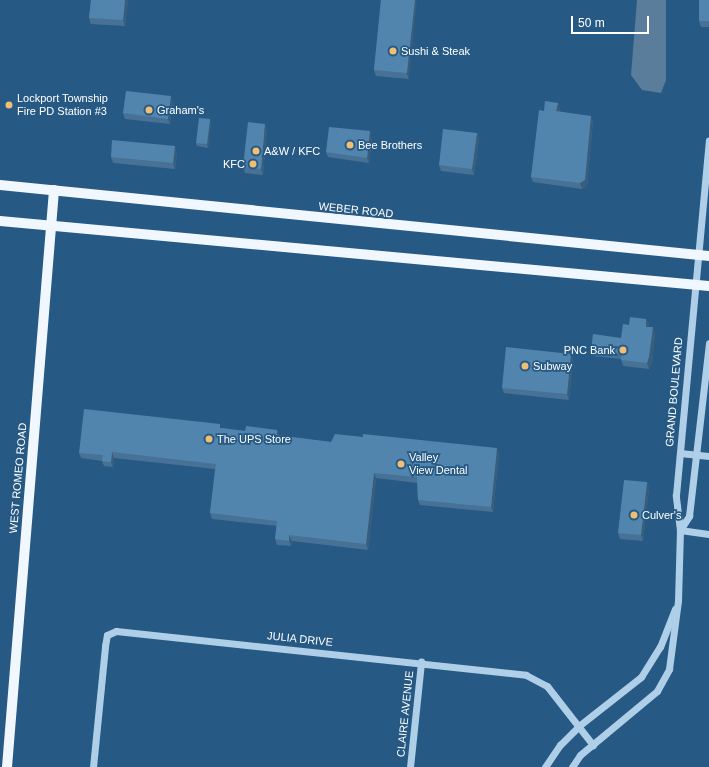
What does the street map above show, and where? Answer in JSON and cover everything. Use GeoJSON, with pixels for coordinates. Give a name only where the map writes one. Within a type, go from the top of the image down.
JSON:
{"type":"FeatureCollection","features":[{"type":"Feature","properties":{"kind":"main road","name":"WEBER ROAD"},"geometry":{"type":"LineString","coordinates":[[0,185],[709,256]]}},
{"type":"Feature","properties":{"kind":"main road","name":"WEST ROMEO ROAD"},"geometry":{"type":"LineString","coordinates":[[7,767],[54,190]]}},
{"type":"Feature","properties":{"kind":"main road"},"geometry":{"type":"LineString","coordinates":[[0,222],[709,286]]}},
{"type":"Feature","properties":{"kind":"street","name":"GRAND BOULEVARD"},"geometry":{"type":"LineString","coordinates":[[572,767],[593,745],[657,691],[669,669],[678,601],[680,530],[675,508],[709,141]]}},
{"type":"Feature","properties":{"kind":"street","name":"GRAND BOULEVARD"},"geometry":{"type":"LineString","coordinates":[[680,530],[689,516],[709,344]]}},
{"type":"Feature","properties":{"kind":"street"},"geometry":{"type":"LineString","coordinates":[[680,453],[709,456]]}},
{"type":"Feature","properties":{"kind":"street"},"geometry":{"type":"LineString","coordinates":[[680,530],[709,534]]}},
{"type":"Feature","properties":{"kind":"street","name":"GRAND BOULEVARD"},"geometry":{"type":"LineString","coordinates":[[545,767],[560,745],[580,725],[641,677],[660,647],[678,601]]}},
{"type":"Feature","properties":{"kind":"street","name":"JULIA DRIVE"},"geometry":{"type":"LineString","coordinates":[[93,767],[105,646],[108,635],[116,631],[421,662],[526,675],[547,686],[580,725],[593,745]]}},
{"type":"Feature","properties":{"kind":"street","name":"CLAIRE AVENUE"},"geometry":{"type":"LineString","coordinates":[[410,767],[421,662]]}},
{"type":"Feature","properties":{"kind":"water"},"geometry":{"type":"Polygon","coordinates":[[[637,0],[666,0],[666,80],[661,93],[642,90],[631,75],[637,0]]]}},
{"type":"Feature","properties":{"kind":"building"},"geometry":{"type":"Polygon","coordinates":[[[91,0],[125,0],[123,20],[89,18],[91,0]]]}},
{"type":"Feature","properties":{"kind":"building"},"geometry":{"type":"Polygon","coordinates":[[[381,0],[415,0],[407,73],[374,70],[381,0]]]}},
{"type":"Feature","properties":{"kind":"building"},"geometry":{"type":"Polygon","coordinates":[[[699,0],[709,0],[709,21],[699,21],[699,0]]]}},
{"type":"Feature","properties":{"kind":"building","name":"Graham's"},"geometry":{"type":"Polygon","coordinates":[[[126,91],[171,96],[168,119],[123,113],[126,91]]]}},
{"type":"Feature","properties":{"kind":"building"},"geometry":{"type":"Polygon","coordinates":[[[545,101],[558,103],[556,111],[591,116],[585,180],[580,183],[531,177],[539,110],[544,111],[545,101]]]}},
{"type":"Feature","properties":{"kind":"building"},"geometry":{"type":"Polygon","coordinates":[[[199,118],[210,119],[207,144],[196,143],[199,118]]]}},
{"type":"Feature","properties":{"kind":"building","name":"A&W / KFC"},"geometry":{"type":"Polygon","coordinates":[[[248,122],[265,124],[261,169],[243,167],[248,122]]]}},
{"type":"Feature","properties":{"kind":"building","name":"Bee Brothers"},"geometry":{"type":"Polygon","coordinates":[[[329,127],[370,131],[367,158],[326,152],[329,127]]]}},
{"type":"Feature","properties":{"kind":"building"},"geometry":{"type":"Polygon","coordinates":[[[443,129],[477,133],[472,169],[439,165],[443,129]]]}},
{"type":"Feature","properties":{"kind":"building"},"geometry":{"type":"Polygon","coordinates":[[[112,140],[175,146],[173,163],[111,157],[112,140]]]}},
{"type":"Feature","properties":{"kind":"building","name":"PNC Bank"},"geometry":{"type":"Polygon","coordinates":[[[630,317],[646,319],[646,327],[653,327],[647,363],[621,360],[622,354],[591,350],[593,334],[621,338],[623,324],[629,325],[630,317]]]}},
{"type":"Feature","properties":{"kind":"building"},"geometry":{"type":"Polygon","coordinates":[[[506,347],[571,354],[567,394],[502,388],[506,347]]]}},
{"type":"Feature","properties":{"kind":"building"},"geometry":{"type":"Polygon","coordinates":[[[84,409],[220,424],[220,428],[245,431],[246,426],[277,430],[277,435],[331,442],[335,434],[363,437],[363,434],[497,448],[491,507],[418,500],[417,477],[374,473],[366,544],[289,535],[289,541],[275,539],[277,521],[210,513],[216,464],[112,452],[111,462],[102,461],[103,455],[79,453],[84,409]]]}},
{"type":"Feature","properties":{"kind":"building","name":"Culver's"},"geometry":{"type":"Polygon","coordinates":[[[624,480],[647,482],[641,535],[618,533],[624,480]]]}},
{"type":"Feature","properties":{"kind":"place","name":"Sushi & Steak"},"geometry":{"type":"Point","coordinates":[393,51]}},
{"type":"Feature","properties":{"kind":"place","name":"Lockport Township Fire PD Station #3"},"geometry":{"type":"Point","coordinates":[9,105]}},
{"type":"Feature","properties":{"kind":"place","name":"Graham's"},"geometry":{"type":"Point","coordinates":[149,110]}},
{"type":"Feature","properties":{"kind":"place","name":"Bee Brothers"},"geometry":{"type":"Point","coordinates":[350,145]}},
{"type":"Feature","properties":{"kind":"place","name":"A&W / KFC"},"geometry":{"type":"Point","coordinates":[256,151]}},
{"type":"Feature","properties":{"kind":"place","name":"KFC"},"geometry":{"type":"Point","coordinates":[253,164]}},
{"type":"Feature","properties":{"kind":"place","name":"PNC Bank"},"geometry":{"type":"Point","coordinates":[623,350]}},
{"type":"Feature","properties":{"kind":"place","name":"Subway"},"geometry":{"type":"Point","coordinates":[525,366]}},
{"type":"Feature","properties":{"kind":"place","name":"The UPS Store"},"geometry":{"type":"Point","coordinates":[209,439]}},
{"type":"Feature","properties":{"kind":"place","name":"Valley View Dental"},"geometry":{"type":"Point","coordinates":[401,464]}},
{"type":"Feature","properties":{"kind":"place","name":"Culver's"},"geometry":{"type":"Point","coordinates":[634,515]}}]}
